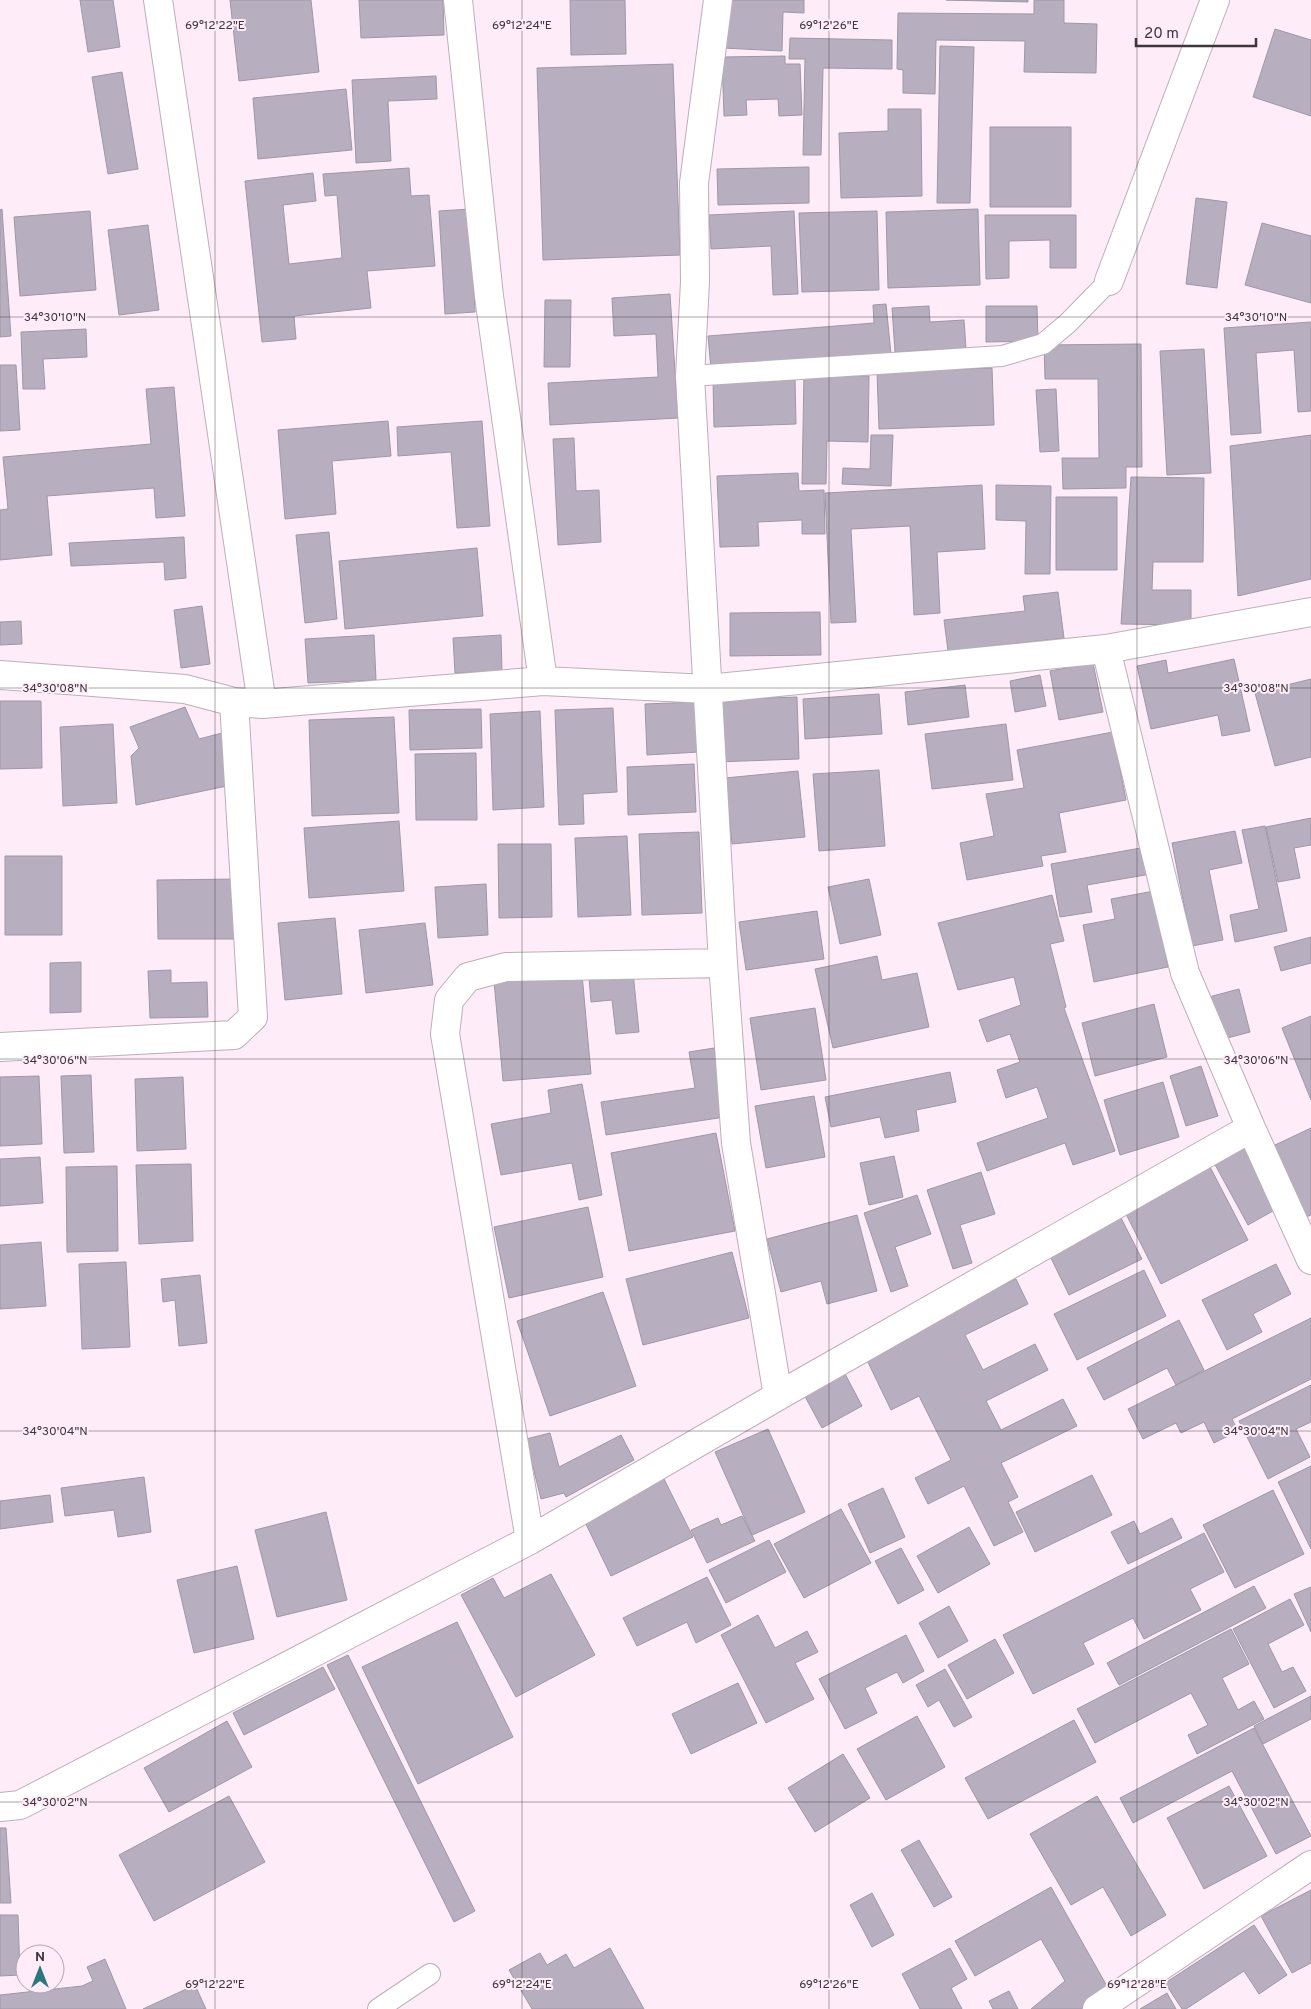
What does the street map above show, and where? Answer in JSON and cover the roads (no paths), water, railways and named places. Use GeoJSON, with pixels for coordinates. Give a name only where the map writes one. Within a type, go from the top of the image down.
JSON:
{"type":"FeatureCollection","features":[{"type":"Feature","properties":{"kind":"street"},"geometry":{"type":"LineString","coordinates":[[158,0],[262,704]]}},
{"type":"Feature","properties":{"kind":"street"},"geometry":{"type":"LineString","coordinates":[[458,0],[489,296],[543,681]]}},
{"type":"Feature","properties":{"kind":"street"},"geometry":{"type":"LineString","coordinates":[[718,0],[694,183],[695,282],[690,376],[723,963],[736,1143],[778,1396]]}},
{"type":"Feature","properties":{"kind":"street"},"geometry":{"type":"LineString","coordinates":[[1109,281],[1215,0]]}},
{"type":"Feature","properties":{"kind":"street"},"geometry":{"type":"LineString","coordinates":[[0,676],[185,689],[234,702],[262,704],[543,681],[708,689],[1106,649],[1311,612]]}},
{"type":"Feature","properties":{"kind":"street"},"geometry":{"type":"LineString","coordinates":[[1106,649],[1185,973],[1251,1128],[1311,1260]]}},
{"type":"Feature","properties":{"kind":"street"},"geometry":{"type":"LineString","coordinates":[[0,1047],[234,1035],[253,1017],[234,702]]}},
{"type":"Feature","properties":{"kind":"street"},"geometry":{"type":"LineString","coordinates":[[530,1540],[445,1034],[448,1000],[468,977],[506,968],[723,963]]}},
{"type":"Feature","properties":{"kind":"street"},"geometry":{"type":"LineString","coordinates":[[0,1807],[20,1805],[530,1540],[778,1396],[1251,1128]]}},
{"type":"Feature","properties":{"kind":"street"},"geometry":{"type":"LineString","coordinates":[[1098,2009],[1311,1865]]}},
{"type":"Feature","properties":{"kind":"lane"},"geometry":{"type":"LineString","coordinates":[[690,376],[1002,356],[1043,344],[1068,323],[1109,281]]}},
{"type":"Feature","properties":{"kind":"lane"},"geometry":{"type":"LineString","coordinates":[[378,2009],[430,1974]]}}]}
